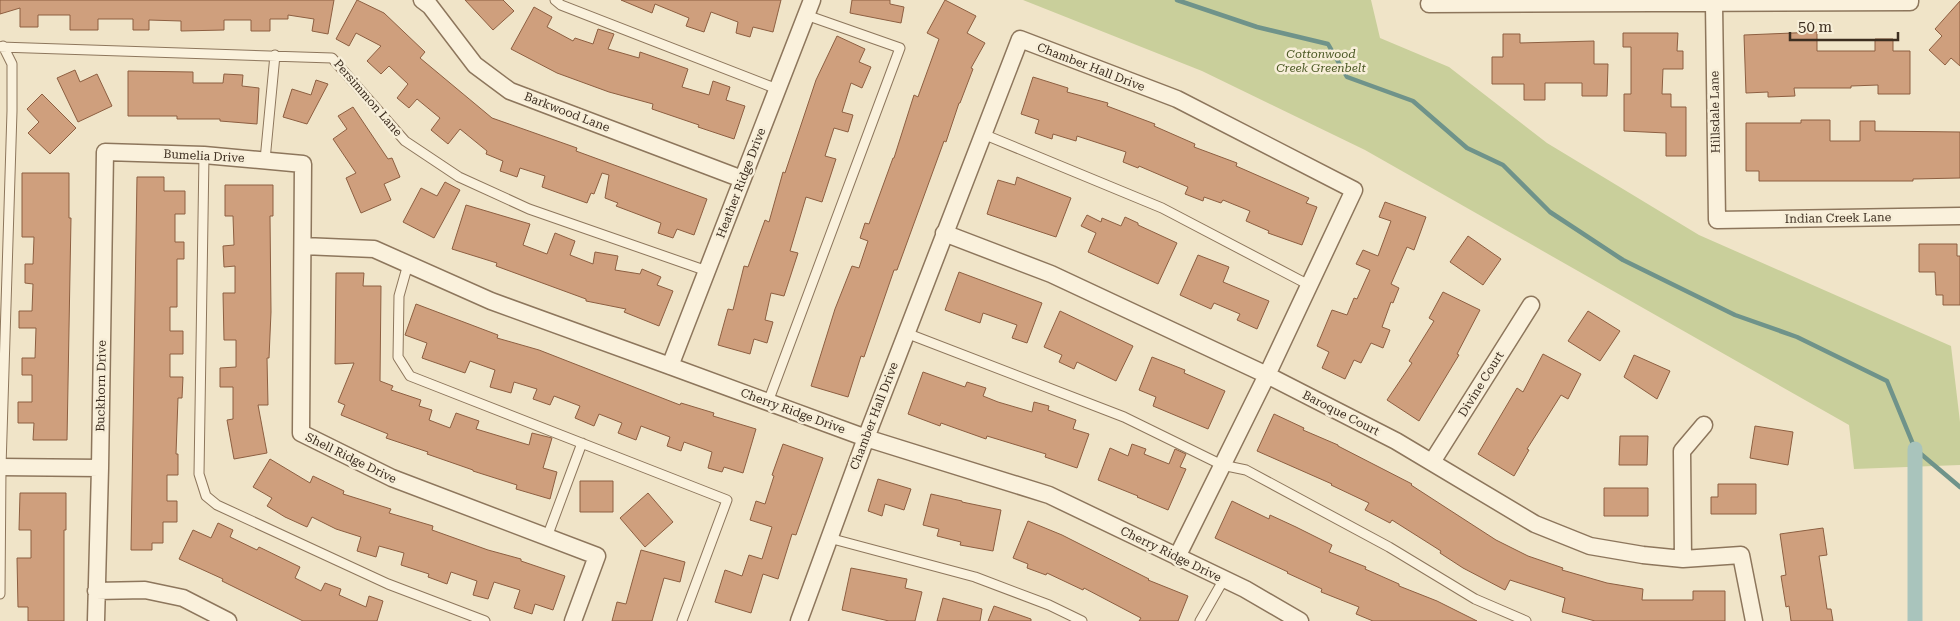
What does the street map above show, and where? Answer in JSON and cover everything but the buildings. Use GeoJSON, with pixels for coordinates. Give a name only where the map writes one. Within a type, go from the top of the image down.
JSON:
{"type":"FeatureCollection","features":[{"type":"Feature","properties":{"kind":"street","name":"Barkwood Lane"},"geometry":{"type":"LineString","coordinates":[[422,0],[430,6],[475,65],[510,91],[742,179]]}},
{"type":"Feature","properties":{"kind":"street"},"geometry":{"type":"LineString","coordinates":[[1429,4],[1714,4],[1910,1]]}},
{"type":"Feature","properties":{"kind":"street","name":"Hillsdale Lane"},"geometry":{"type":"LineString","coordinates":[[1714,4],[1717,220]]}},
{"type":"Feature","properties":{"kind":"street","name":"Heather Ridge Drive"},"geometry":{"type":"LineString","coordinates":[[670,366],[809,7]]}},
{"type":"Feature","properties":{"kind":"street","name":"Chamber Hall Drive"},"geometry":{"type":"LineString","coordinates":[[800,621],[866,438],[1020,39],[1177,99],[1354,190],[1267,375],[1177,557]]}},
{"type":"Feature","properties":{"kind":"street","name":"Bumelia Drive"},"geometry":{"type":"LineString","coordinates":[[104,152],[204,155],[303,164]]}},
{"type":"Feature","properties":{"kind":"street","name":"Buckhorn Drive"},"geometry":{"type":"LineString","coordinates":[[96,621],[104,152]]}},
{"type":"Feature","properties":{"kind":"street","name":"Shell Ridge Drive"},"geometry":{"type":"LineString","coordinates":[[303,164],[301,433],[392,478],[597,556],[573,621]]}},
{"type":"Feature","properties":{"kind":"street","name":"Indian Creek Lane"},"geometry":{"type":"LineString","coordinates":[[1717,220],[1960,216]]}},
{"type":"Feature","properties":{"kind":"street","name":"Baroque Court"},"geometry":{"type":"LineString","coordinates":[[944,233],[1051,274],[1267,375],[1396,441],[1535,524],[1590,546],[1642,555],[1683,559],[1741,555],[1754,621]]}},
{"type":"Feature","properties":{"kind":"street","name":"Cherry Ridge Drive"},"geometry":{"type":"LineString","coordinates":[[303,246],[374,249],[491,301],[866,438],[1049,495],[1246,590],[1300,621]]}},
{"type":"Feature","properties":{"kind":"street","name":"Divine Court"},"geometry":{"type":"LineString","coordinates":[[1432,462],[1531,305]]}},
{"type":"Feature","properties":{"kind":"street"},"geometry":{"type":"LineString","coordinates":[[1683,559],[1682,450],[1704,425]]}},
{"type":"Feature","properties":{"kind":"street"},"geometry":{"type":"LineString","coordinates":[[1,467],[100,468]]}},
{"type":"Feature","properties":{"kind":"street"},"geometry":{"type":"LineString","coordinates":[[96,591],[145,590],[183,598],[228,621]]}},
{"type":"Feature","properties":{"kind":"lane"},"geometry":{"type":"LineString","coordinates":[[555,0],[561,5],[777,88]]}},
{"type":"Feature","properties":{"kind":"lane"},"geometry":{"type":"LineString","coordinates":[[768,402],[900,48],[809,7]]}},
{"type":"Feature","properties":{"kind":"lane"},"geometry":{"type":"LineString","coordinates":[[0,594],[2,368],[12,64],[1,46]]}},
{"type":"Feature","properties":{"kind":"lane","name":"Persimmon Lane"},"geometry":{"type":"LineString","coordinates":[[1,46],[332,58],[405,141],[459,177],[530,209],[707,271]]}},
{"type":"Feature","properties":{"kind":"lane"},"geometry":{"type":"LineString","coordinates":[[265,160],[275,56]]}},
{"type":"Feature","properties":{"kind":"lane"},"geometry":{"type":"LineString","coordinates":[[983,134],[1162,208],[1309,284]]}},
{"type":"Feature","properties":{"kind":"lane"},"geometry":{"type":"LineString","coordinates":[[204,155],[199,474],[206,496],[217,505],[388,584],[485,621]]}},
{"type":"Feature","properties":{"kind":"lane"},"geometry":{"type":"LineString","coordinates":[[408,264],[399,296],[398,357],[410,376],[727,500],[682,621]]}},
{"type":"Feature","properties":{"kind":"lane"},"geometry":{"type":"LineString","coordinates":[[906,333],[1124,418],[1222,465],[1246,470],[1389,547],[1475,599],[1526,621]]}},
{"type":"Feature","properties":{"kind":"lane"},"geometry":{"type":"LineString","coordinates":[[548,537],[582,443]]}},
{"type":"Feature","properties":{"kind":"lane"},"geometry":{"type":"LineString","coordinates":[[829,538],[975,577],[1049,605],[1082,621]]}},
{"type":"Feature","properties":{"kind":"lane"},"geometry":{"type":"LineString","coordinates":[[1200,621],[1224,580]]}},
{"type":"Feature","properties":{"kind":"green space","name":"Cottonwood Creek Greenbelt"},"geometry":{"type":"Polygon","coordinates":[[[1023,0],[1371,0],[1380,38],[1449,67],[1547,143],[1699,235],[1951,346],[1960,422],[1960,465],[1854,469],[1849,425],[1365,150],[1202,71],[1023,0]]]}},
{"type":"Feature","properties":{"kind":"waterway"},"geometry":{"type":"LineString","coordinates":[[1177,0],[1257,27],[1328,44],[1347,77],[1413,101],[1467,148],[1503,165],[1550,212],[1623,260],[1735,315],[1797,337],[1887,381],[1915,449],[1960,487]]}},
{"type":"Feature","properties":{"kind":"waterway"},"geometry":{"type":"LineString","coordinates":[[1915,449],[1915,621]]}}]}
